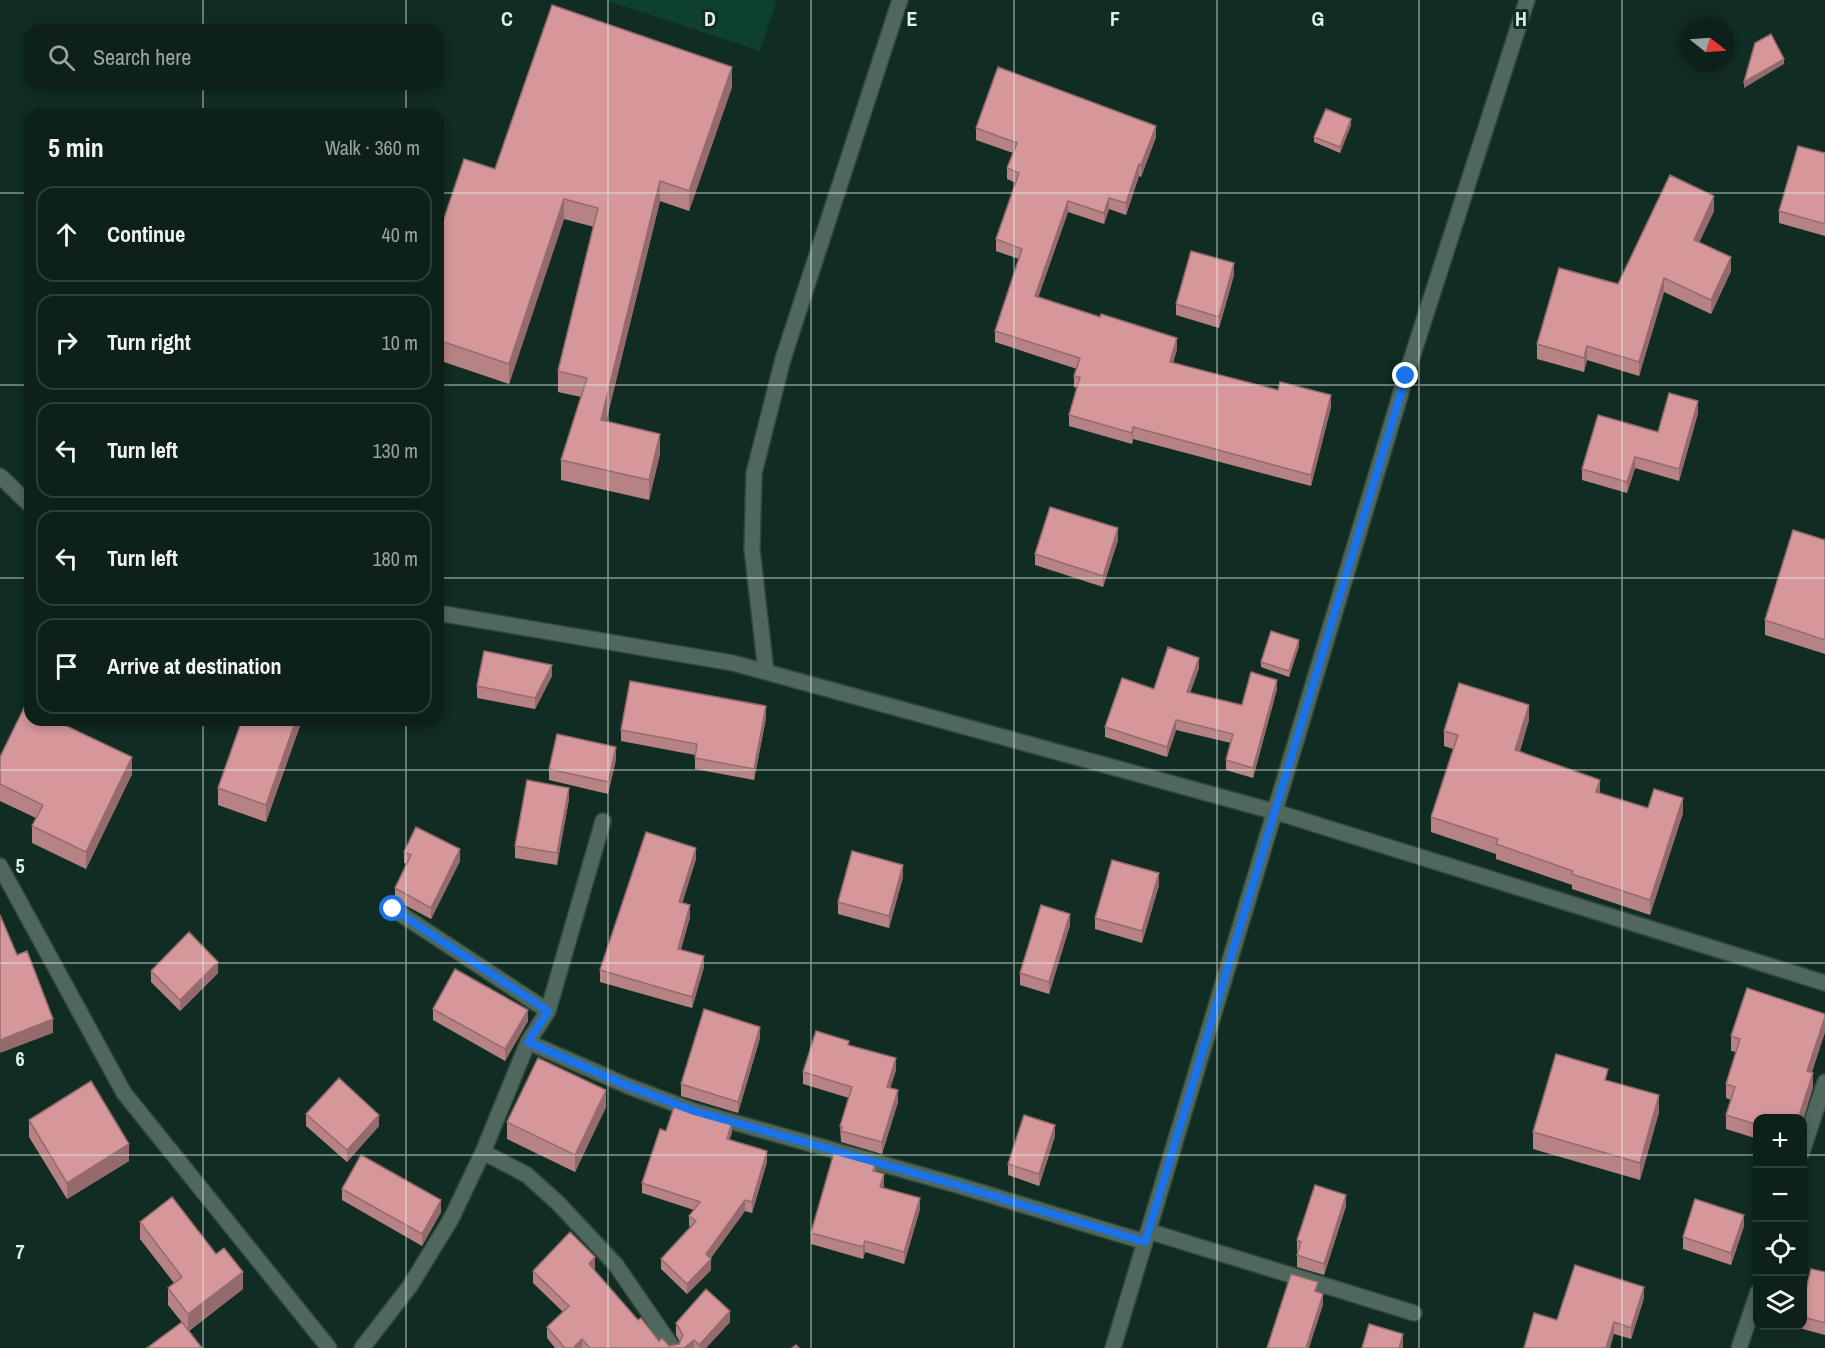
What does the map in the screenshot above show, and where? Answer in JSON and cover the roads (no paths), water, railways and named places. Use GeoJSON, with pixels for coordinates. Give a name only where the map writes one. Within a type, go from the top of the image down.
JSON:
{"type":"FeatureCollection","features":[{"type":"Feature","properties":{"kind":"street"},"geometry":{"type":"LineString","coordinates":[[766,672],[752,549],[754,472],[783,359],[900,0]]}},
{"type":"Feature","properties":{"kind":"street"},"geometry":{"type":"LineString","coordinates":[[1113,1348],[1406,376],[1527,0]]}},
{"type":"Feature","properties":{"kind":"street"},"geometry":{"type":"LineString","coordinates":[[0,476],[24,499]]}},
{"type":"Feature","properties":{"kind":"street"},"geometry":{"type":"LineString","coordinates":[[444,614],[733,663],[1276,812],[1825,983]]}},
{"type":"Feature","properties":{"kind":"street"},"geometry":{"type":"LineString","coordinates":[[362,1348],[416,1276],[451,1219],[483,1152],[528,1042],[548,1011],[603,821]]}},
{"type":"Feature","properties":{"kind":"street"},"geometry":{"type":"LineString","coordinates":[[0,866],[124,1093],[329,1348]]}},
{"type":"Feature","properties":{"kind":"street"},"geometry":{"type":"LineString","coordinates":[[393,909],[548,1011]]}},
{"type":"Feature","properties":{"kind":"street"},"geometry":{"type":"LineString","coordinates":[[528,1042],[628,1086],[694,1111],[1414,1313]]}},
{"type":"Feature","properties":{"kind":"street"},"geometry":{"type":"LineString","coordinates":[[1807,1139],[1825,1082]]}},
{"type":"Feature","properties":{"kind":"street"},"geometry":{"type":"LineString","coordinates":[[483,1152],[527,1175],[559,1204],[616,1265],[673,1348]]}},
{"type":"Feature","properties":{"kind":"street"},"geometry":{"type":"LineString","coordinates":[[1740,1348],[1753,1308]]}}]}
